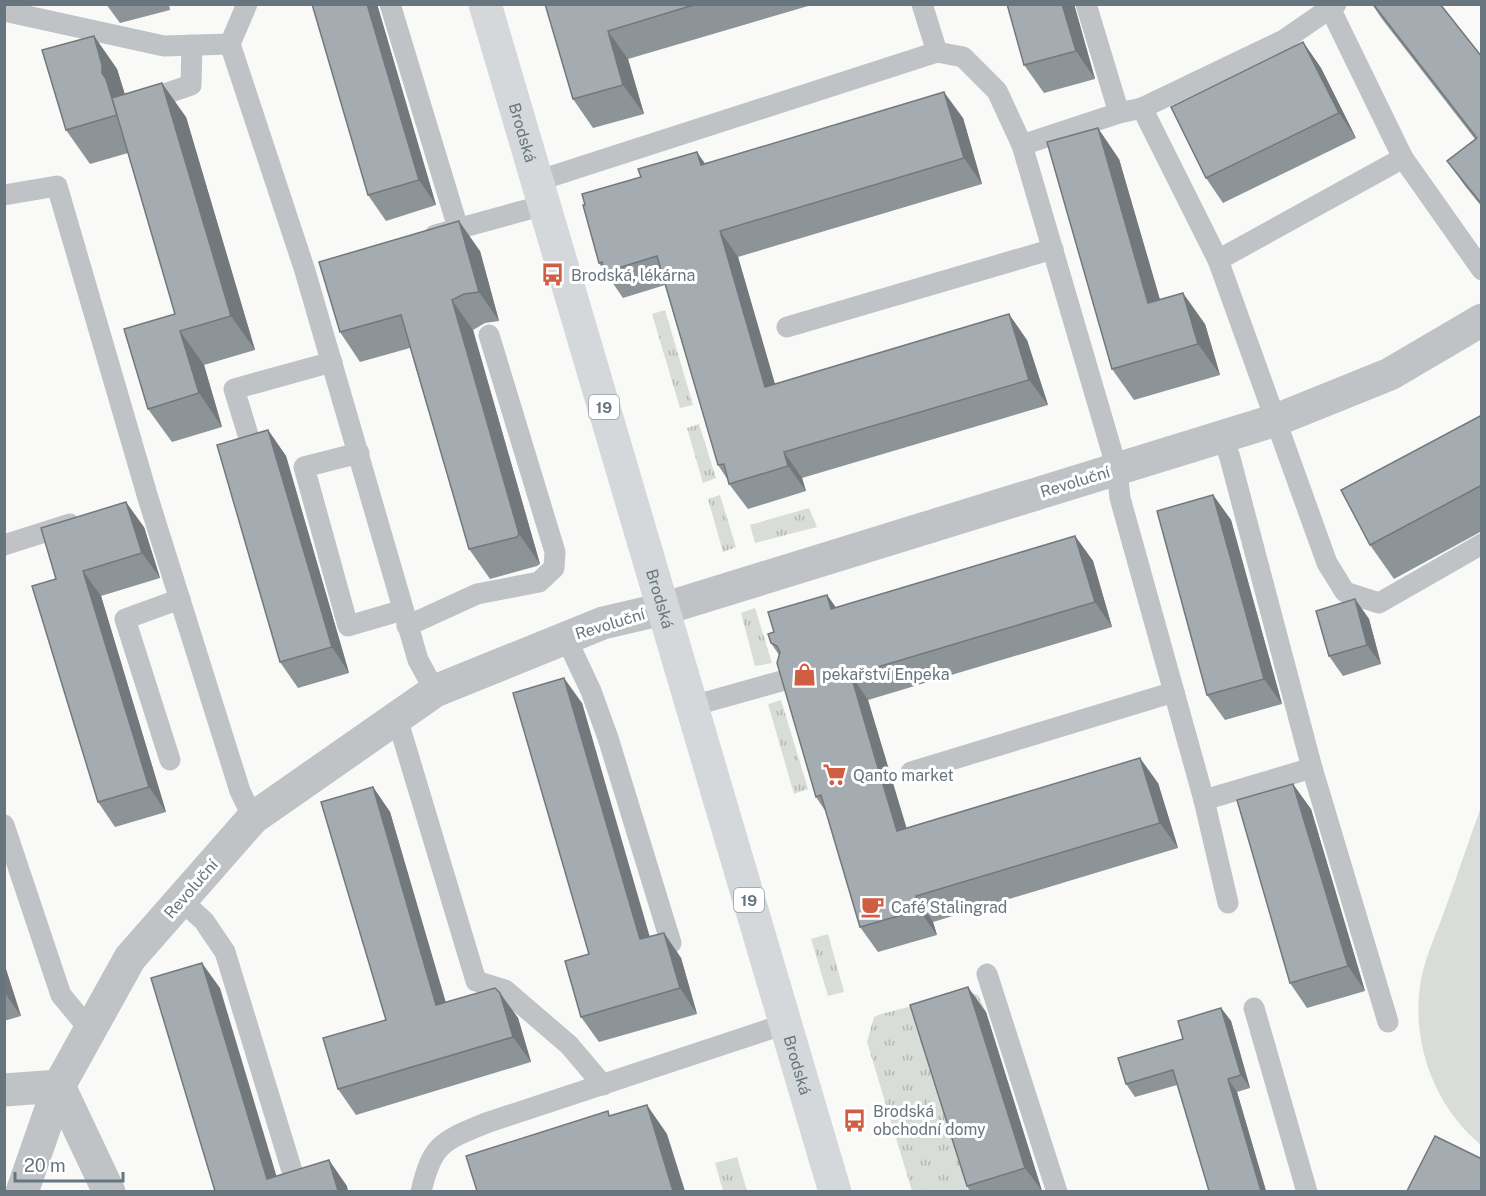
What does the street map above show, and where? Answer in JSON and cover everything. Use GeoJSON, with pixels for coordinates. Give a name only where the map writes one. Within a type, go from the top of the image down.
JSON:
{"type":"FeatureCollection","features":[{"type":"Feature","properties":{"kind":"main road","name":"Brodská"},"geometry":{"type":"LineString","coordinates":[[485,4],[835,1191]]}},
{"type":"Feature","properties":{"kind":"street","name":"Revoluční"},"geometry":{"type":"LineString","coordinates":[[22,1191],[59,1086],[130,958],[253,818],[435,691],[603,623],[663,609],[1276,420],[1390,374],[1482,320]]}},
{"type":"Feature","properties":{"kind":"street"},"geometry":{"type":"LineString","coordinates":[[4,1090],[59,1086],[109,1191]]}},
{"type":"Feature","properties":{"kind":"lane"},"geometry":{"type":"LineString","coordinates":[[247,4],[230,44],[305,271],[418,660],[435,691]]}},
{"type":"Feature","properties":{"kind":"lane"},"geometry":{"type":"LineString","coordinates":[[390,4],[458,228]]}},
{"type":"Feature","properties":{"kind":"lane"},"geometry":{"type":"LineString","coordinates":[[922,4],[937,52]]}},
{"type":"Feature","properties":{"kind":"lane"},"geometry":{"type":"LineString","coordinates":[[1086,4],[1119,113]]}},
{"type":"Feature","properties":{"kind":"lane"},"geometry":{"type":"LineString","coordinates":[[1022,146],[1119,113],[1142,108],[1284,40],[1332,6],[1403,158],[1482,270]]}},
{"type":"Feature","properties":{"kind":"lane"},"geometry":{"type":"LineString","coordinates":[[4,11],[164,46],[230,44]]}},
{"type":"Feature","properties":{"kind":"lane"},"geometry":{"type":"LineString","coordinates":[[138,103],[190,85],[192,45]]}},
{"type":"Feature","properties":{"kind":"lane"},"geometry":{"type":"LineString","coordinates":[[414,241],[458,228],[540,193],[937,52],[963,57],[997,91],[1022,146],[1117,469],[1120,498],[1204,800],[1228,903]]}},
{"type":"Feature","properties":{"kind":"lane"},"geometry":{"type":"LineString","coordinates":[[1142,108],[1218,260],[1327,563],[1345,592],[1379,603],[1482,544]]}},
{"type":"Feature","properties":{"kind":"lane"},"geometry":{"type":"LineString","coordinates":[[1218,260],[1403,158]]}},
{"type":"Feature","properties":{"kind":"lane"},"geometry":{"type":"LineString","coordinates":[[4,195],[57,186],[148,498],[240,790],[253,818]]}},
{"type":"Feature","properties":{"kind":"lane"},"geometry":{"type":"LineString","coordinates":[[787,327],[1053,249]]}},
{"type":"Feature","properties":{"kind":"lane"},"geometry":{"type":"LineString","coordinates":[[305,271],[327,265]]}},
{"type":"Feature","properties":{"kind":"lane"},"geometry":{"type":"LineString","coordinates":[[359,453],[304,467],[348,626],[405,618],[477,594],[539,582],[554,568],[555,552],[489,335]]}},
{"type":"Feature","properties":{"kind":"lane"},"geometry":{"type":"LineString","coordinates":[[249,438],[234,390],[332,362]]}},
{"type":"Feature","properties":{"kind":"lane"},"geometry":{"type":"LineString","coordinates":[[1223,436],[1312,768],[1388,1022]]}},
{"type":"Feature","properties":{"kind":"lane"},"geometry":{"type":"LineString","coordinates":[[126,506],[148,498]]}},
{"type":"Feature","properties":{"kind":"lane"},"geometry":{"type":"LineString","coordinates":[[4,545],[93,516]]}},
{"type":"Feature","properties":{"kind":"lane"},"geometry":{"type":"LineString","coordinates":[[170,760],[125,619],[180,599]]}},
{"type":"Feature","properties":{"kind":"lane"},"geometry":{"type":"LineString","coordinates":[[566,638],[591,691],[608,738],[671,943]]}},
{"type":"Feature","properties":{"kind":"lane"},"geometry":{"type":"LineString","coordinates":[[692,706],[785,681]]}},
{"type":"Feature","properties":{"kind":"lane"},"geometry":{"type":"LineString","coordinates":[[911,772],[1174,692]]}},
{"type":"Feature","properties":{"kind":"lane"},"geometry":{"type":"LineString","coordinates":[[397,718],[476,981],[506,990],[569,1045],[603,1085]]}},
{"type":"Feature","properties":{"kind":"lane"},"geometry":{"type":"LineString","coordinates":[[1204,800],[1312,768]]}},
{"type":"Feature","properties":{"kind":"lane"},"geometry":{"type":"LineString","coordinates":[[4,825],[61,995],[90,1030]]}},
{"type":"Feature","properties":{"kind":"lane"},"geometry":{"type":"LineString","coordinates":[[181,900],[204,921],[225,952],[296,1184]]}},
{"type":"Feature","properties":{"kind":"lane"},"geometry":{"type":"LineString","coordinates":[[987,974],[1057,1191]]}},
{"type":"Feature","properties":{"kind":"lane"},"geometry":{"type":"LineString","coordinates":[[1254,1008],[1307,1191]]}},
{"type":"Feature","properties":{"kind":"lane"},"geometry":{"type":"LineString","coordinates":[[421,1191],[426,1171],[436,1150],[452,1137],[486,1123],[785,1024]]}},
{"type":"Feature","properties":{"kind":"green space"},"geometry":{"type":"Polygon","coordinates":[[[665,310],[693,405],[680,408],[652,314],[665,310]]]}},
{"type":"Feature","properties":{"kind":"green space"},"geometry":{"type":"Polygon","coordinates":[[[699,424],[716,478],[703,483],[687,428],[699,424]]]}},
{"type":"Feature","properties":{"kind":"green space"},"geometry":{"type":"Polygon","coordinates":[[[720,495],[736,547],[723,552],[708,499],[720,495]]]}},
{"type":"Feature","properties":{"kind":"green space"},"geometry":{"type":"Polygon","coordinates":[[[809,508],[817,527],[755,543],[750,525],[809,508]]]}},
{"type":"Feature","properties":{"kind":"green space"},"geometry":{"type":"Polygon","coordinates":[[[755,608],[772,663],[755,666],[741,613],[755,608]]]}},
{"type":"Feature","properties":{"kind":"green space"},"geometry":{"type":"Polygon","coordinates":[[[781,700],[808,789],[794,794],[768,704],[781,700]]]}},
{"type":"Feature","properties":{"kind":"green space"},"geometry":{"type":"Polygon","coordinates":[[[1481,807],[1482,1145],[1464,1129],[1438,1092],[1423,1049],[1418,1003],[1428,955],[1481,807]]]}},
{"type":"Feature","properties":{"kind":"green space"},"geometry":{"type":"Polygon","coordinates":[[[828,934],[844,992],[828,996],[811,939],[828,934]]]}},
{"type":"Feature","properties":{"kind":"green space"},"geometry":{"type":"Polygon","coordinates":[[[967,992],[978,995],[986,1012],[978,1191],[912,1191],[867,1042],[874,1017],[967,992]]]}},
{"type":"Feature","properties":{"kind":"green space"},"geometry":{"type":"Polygon","coordinates":[[[737,1157],[747,1191],[723,1191],[715,1163],[737,1157]]]}},
{"type":"Feature","properties":{"kind":"building"},"geometry":{"type":"Polygon","coordinates":[[[312,4],[367,4],[419,180],[368,195],[312,4]]]}},
{"type":"Feature","properties":{"kind":"building"},"geometry":{"type":"Polygon","coordinates":[[[545,4],[697,4],[608,31],[623,85],[573,99],[545,4]]]}},
{"type":"Feature","properties":{"kind":"building"},"geometry":{"type":"Polygon","coordinates":[[[1007,4],[1062,4],[1076,51],[1024,65],[1007,4]]]}},
{"type":"Feature","properties":{"kind":"building"},"geometry":{"type":"Polygon","coordinates":[[[1373,4],[1440,4],[1482,57],[1482,202],[1447,161],[1477,138],[1373,4]]]}},
{"type":"Feature","properties":{"kind":"building"},"geometry":{"type":"Polygon","coordinates":[[[94,36],[102,73],[117,115],[66,130],[42,50],[94,36]]]}},
{"type":"Feature","properties":{"kind":"building"},"geometry":{"type":"Polygon","coordinates":[[[1303,42],[1339,113],[1206,178],[1171,107],[1303,42]]]}},
{"type":"Feature","properties":{"kind":"building"},"geometry":{"type":"Polygon","coordinates":[[[162,83],[231,316],[180,331],[199,393],[148,409],[124,329],[175,314],[112,98],[162,83]]]}},
{"type":"Feature","properties":{"kind":"building"},"geometry":{"type":"Polygon","coordinates":[[[944,92],[964,158],[720,231],[765,387],[1009,314],[1029,380],[784,452],[788,466],[729,484],[724,464],[718,465],[657,256],[605,272],[602,262],[599,263],[582,194],[641,177],[638,169],[697,152],[701,165],[944,92]]]}},
{"type":"Feature","properties":{"kind":"building"},"geometry":{"type":"Polygon","coordinates":[[[1098,128],[1148,303],[1183,293],[1198,344],[1112,369],[1047,142],[1098,128]]]}},
{"type":"Feature","properties":{"kind":"building"},"geometry":{"type":"Polygon","coordinates":[[[459,221],[479,292],[464,294],[452,300],[519,534],[517,537],[469,549],[401,315],[340,332],[319,262],[459,221]]]}},
{"type":"Feature","properties":{"kind":"building"},"geometry":{"type":"Polygon","coordinates":[[[1482,415],[1482,485],[1370,545],[1341,490],[1482,415]]]}},
{"type":"Feature","properties":{"kind":"building"},"geometry":{"type":"Polygon","coordinates":[[[268,430],[332,647],[280,662],[217,445],[268,430]]]}},
{"type":"Feature","properties":{"kind":"building"},"geometry":{"type":"Polygon","coordinates":[[[1213,495],[1264,679],[1207,695],[1157,511],[1213,495]]]}},
{"type":"Feature","properties":{"kind":"building"},"geometry":{"type":"Polygon","coordinates":[[[126,502],[142,553],[83,571],[149,787],[98,802],[32,586],[56,579],[41,528],[126,502]]]}},
{"type":"Feature","properties":{"kind":"building"},"geometry":{"type":"Polygon","coordinates":[[[1075,536],[1095,602],[851,675],[876,761],[897,831],[1140,758],[1160,823],[916,896],[919,910],[860,927],[821,795],[816,797],[777,663],[780,652],[777,646],[771,643],[768,634],[774,632],[768,612],[827,595],[831,609],[1075,536]]]}},
{"type":"Feature","properties":{"kind":"building"},"geometry":{"type":"Polygon","coordinates":[[[1355,599],[1367,645],[1329,656],[1316,611],[1355,599]]]}},
{"type":"Feature","properties":{"kind":"building"},"geometry":{"type":"Polygon","coordinates":[[[564,678],[640,939],[664,933],[680,988],[581,1017],[565,961],[589,954],[513,693],[564,678]]]}},
{"type":"Feature","properties":{"kind":"building"},"geometry":{"type":"Polygon","coordinates":[[[1293,784],[1348,966],[1290,983],[1237,800],[1293,784]]]}},
{"type":"Feature","properties":{"kind":"building"},"geometry":{"type":"Polygon","coordinates":[[[373,787],[436,1005],[495,988],[500,993],[513,1037],[338,1089],[323,1038],[386,1020],[321,802],[373,787]]]}},
{"type":"Feature","properties":{"kind":"building"},"geometry":{"type":"Polygon","coordinates":[[[202,963],[267,1179],[329,1160],[338,1191],[215,1191],[151,978],[202,963]]]}},
{"type":"Feature","properties":{"kind":"building"},"geometry":{"type":"Polygon","coordinates":[[[968,987],[1025,1168],[967,1186],[910,1005],[968,987]]]}},
{"type":"Feature","properties":{"kind":"building"},"geometry":{"type":"Polygon","coordinates":[[[1221,1008],[1241,1075],[1228,1079],[1261,1191],[1209,1191],[1173,1070],[1126,1084],[1118,1058],[1183,1039],[1178,1021],[1221,1008]]]}},
{"type":"Feature","properties":{"kind":"building"},"geometry":{"type":"Polygon","coordinates":[[[647,1105],[673,1191],[477,1191],[466,1156],[608,1111],[609,1116],[647,1105]]]}},
{"type":"Feature","properties":{"kind":"building"},"geometry":{"type":"Polygon","coordinates":[[[1435,1136],[1482,1159],[1482,1191],[1407,1191],[1435,1136]]]}},
{"type":"Feature","properties":{"kind":"place","name":"Brodská, lékárna"},"geometry":{"type":"Point","coordinates":[553,275]}},
{"type":"Feature","properties":{"kind":"place","name":"pekařství Enpeka"},"geometry":{"type":"Point","coordinates":[804,674]}},
{"type":"Feature","properties":{"kind":"place","name":"Qanto market"},"geometry":{"type":"Point","coordinates":[835,775]}},
{"type":"Feature","properties":{"kind":"place","name":"Café Stalingrad"},"geometry":{"type":"Point","coordinates":[873,907]}},
{"type":"Feature","properties":{"kind":"place","name":"Brodská obchodní domy"},"geometry":{"type":"Point","coordinates":[855,1120]}}]}
